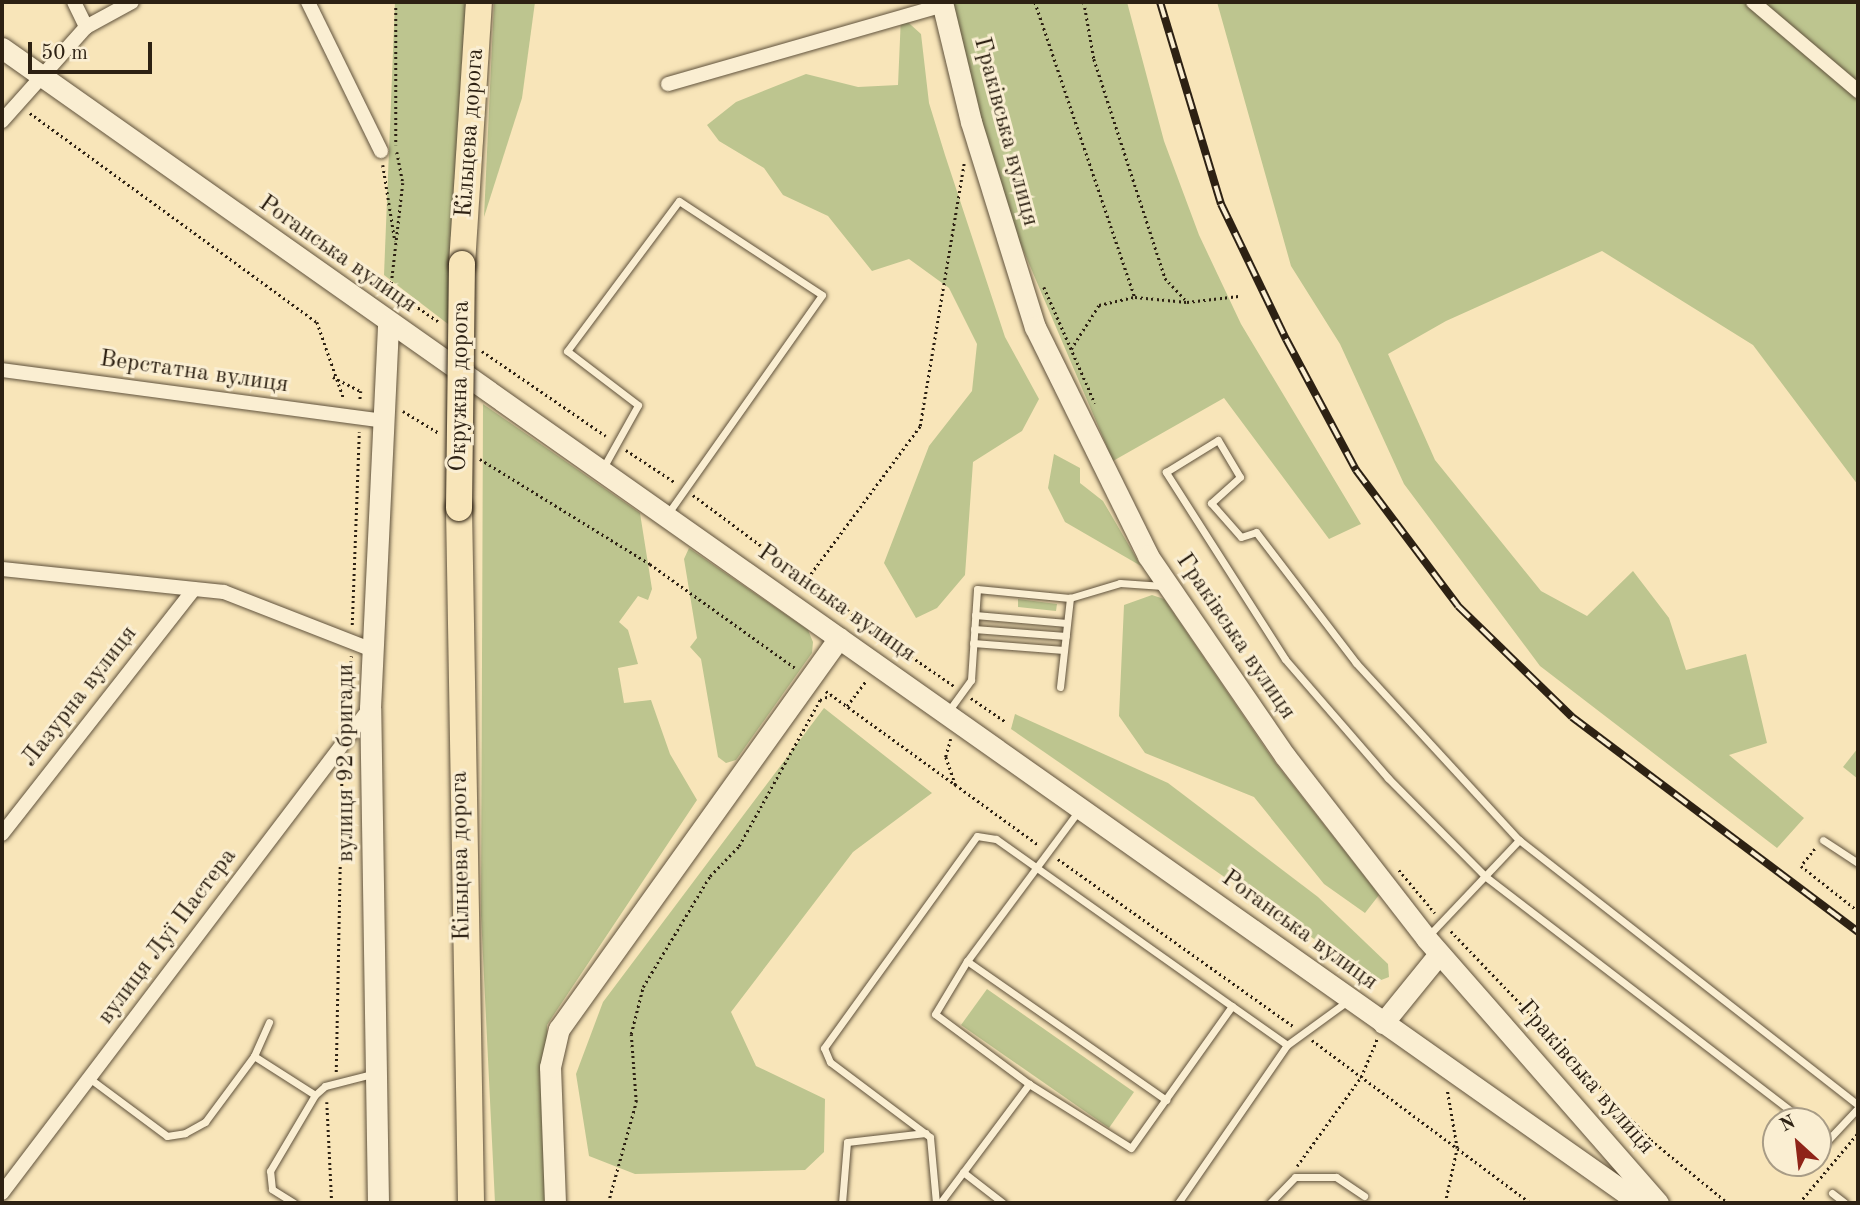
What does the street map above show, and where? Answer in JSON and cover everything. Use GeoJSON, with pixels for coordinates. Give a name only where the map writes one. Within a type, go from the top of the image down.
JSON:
{"type":"FeatureCollection","features":[{"type":"Feature","properties":{"kind":"highway","name":"Кільцева дорога"},"geometry":{"type":"LineString","coordinates":[[462,264],[479,2]]}},
{"type":"Feature","properties":{"kind":"highway","name":"Окружна дорога"},"geometry":{"type":"LineString","coordinates":[[459,508],[462,264]]}},
{"type":"Feature","properties":{"kind":"highway","name":"Кільцева дорога"},"geometry":{"type":"LineString","coordinates":[[459,508],[471,1203]]}},
{"type":"Feature","properties":{"kind":"street"},"geometry":{"type":"LineString","coordinates":[[74,2],[86,27]]}},
{"type":"Feature","properties":{"kind":"street"},"geometry":{"type":"LineString","coordinates":[[2,121],[14,101],[42,76],[86,27],[132,2]]}},
{"type":"Feature","properties":{"kind":"street"},"geometry":{"type":"LineString","coordinates":[[308,2],[381,151]]}},
{"type":"Feature","properties":{"kind":"street"},"geometry":{"type":"LineString","coordinates":[[1753,2],[1858,91]]}},
{"type":"Feature","properties":{"kind":"street"},"geometry":{"type":"LineString","coordinates":[[668,84],[943,3]]}},
{"type":"Feature","properties":{"kind":"street","name":"Граківська вулиця"},"geometry":{"type":"LineString","coordinates":[[943,3],[971,122],[1035,327],[1167,586],[1284,757],[1432,946],[1657,1203]]}},
{"type":"Feature","properties":{"kind":"street","name":"Роганська вулиця"},"geometry":{"type":"LineString","coordinates":[[2,48],[387,323],[1081,807],[1640,1203]]}},
{"type":"Feature","properties":{"kind":"street","name":"вулиця 92 бригади"},"geometry":{"type":"LineString","coordinates":[[378,1203],[370,708],[378,414],[387,323]]}},
{"type":"Feature","properties":{"kind":"street","name":"Верстатна вулиця"},"geometry":{"type":"LineString","coordinates":[[2,370],[378,414]]}},
{"type":"Feature","properties":{"kind":"street"},"geometry":{"type":"LineString","coordinates":[[2,569],[194,589],[257,603],[351,644],[373,650]]}},
{"type":"Feature","properties":{"kind":"street","name":"Лазурна вулиця"},"geometry":{"type":"LineString","coordinates":[[2,834],[194,589]]}},
{"type":"Feature","properties":{"kind":"street"},"geometry":{"type":"LineString","coordinates":[[555,1203],[550,1078],[559,1029],[839,638]]}},
{"type":"Feature","properties":{"kind":"street","name":"вулиця Луї Пастера"},"geometry":{"type":"LineString","coordinates":[[2,1193],[370,708]]}},
{"type":"Feature","properties":{"kind":"street"},"geometry":{"type":"LineString","coordinates":[[1383,1023],[1432,946]]}},
{"type":"Feature","properties":{"kind":"lane"},"geometry":{"type":"LineString","coordinates":[[601,471],[638,405],[567,351],[679,201],[822,295],[666,517]]}},
{"type":"Feature","properties":{"kind":"lane"},"geometry":{"type":"LineString","coordinates":[[1786,1107],[1485,876],[1388,778],[1285,659],[1166,472],[1218,440],[1240,477],[1211,503],[1241,537],[1256,533],[1356,663],[1519,840],[1858,1106],[1832,1136]]}},
{"type":"Feature","properties":{"kind":"lane"},"geometry":{"type":"LineString","coordinates":[[951,717],[971,680],[978,589],[1070,598],[1120,583],[1167,586]]}},
{"type":"Feature","properties":{"kind":"lane"},"geometry":{"type":"LineString","coordinates":[[1060,687],[1070,598]]}},
{"type":"Feature","properties":{"kind":"lane"},"geometry":{"type":"LineString","coordinates":[[975,615],[1067,623]]}},
{"type":"Feature","properties":{"kind":"lane"},"geometry":{"type":"LineString","coordinates":[[974,629],[1066,636]]}},
{"type":"Feature","properties":{"kind":"lane"},"geometry":{"type":"LineString","coordinates":[[973,643],[1064,650]]}},
{"type":"Feature","properties":{"kind":"lane"},"geometry":{"type":"LineString","coordinates":[[1081,807],[967,961],[935,1014],[1028,1084],[1128,1150],[1167,1100],[1232,1006]]}},
{"type":"Feature","properties":{"kind":"lane"},"geometry":{"type":"LineString","coordinates":[[938,1203],[935,1149],[925,1133],[830,1062],[824,1048],[977,836],[996,839],[1287,1045]]}},
{"type":"Feature","properties":{"kind":"lane"},"geometry":{"type":"LineString","coordinates":[[1432,946],[1485,876],[1519,840]]}},
{"type":"Feature","properties":{"kind":"lane"},"geometry":{"type":"LineString","coordinates":[[1823,840],[1858,863]]}},
{"type":"Feature","properties":{"kind":"lane"},"geometry":{"type":"LineString","coordinates":[[967,961],[1167,1100]]}},
{"type":"Feature","properties":{"kind":"lane"},"geometry":{"type":"LineString","coordinates":[[1178,1203],[1287,1045],[1350,999]]}},
{"type":"Feature","properties":{"kind":"lane"},"geometry":{"type":"LineString","coordinates":[[89,1078],[175,1136],[205,1122],[254,1056],[269,1022]]}},
{"type":"Feature","properties":{"kind":"lane"},"geometry":{"type":"LineString","coordinates":[[254,1056],[315,1095]]}},
{"type":"Feature","properties":{"kind":"lane"},"geometry":{"type":"LineString","coordinates":[[293,1203],[272,1189],[270,1171],[315,1095],[331,1084],[377,1073]]}},
{"type":"Feature","properties":{"kind":"lane"},"geometry":{"type":"LineString","coordinates":[[938,1203],[1028,1084]]}},
{"type":"Feature","properties":{"kind":"lane"},"geometry":{"type":"LineString","coordinates":[[842,1203],[847,1142],[925,1133]]}},
{"type":"Feature","properties":{"kind":"lane"},"geometry":{"type":"LineString","coordinates":[[962,1172],[1003,1203]]}},
{"type":"Feature","properties":{"kind":"lane"},"geometry":{"type":"LineString","coordinates":[[1270,1203],[1295,1177],[1336,1177],[1364,1196]]}},
{"type":"Feature","properties":{"kind":"lane"},"geometry":{"type":"LineString","coordinates":[[1832,1193],[1845,1203]]}},
{"type":"Feature","properties":{"kind":"path"},"geometry":{"type":"LineString","coordinates":[[1035,2],[1135,297]]}},
{"type":"Feature","properties":{"kind":"path"},"geometry":{"type":"LineString","coordinates":[[1084,2],[1094,58],[1165,278],[1187,302]]}},
{"type":"Feature","properties":{"kind":"path"},"geometry":{"type":"LineString","coordinates":[[14,101],[317,322],[332,377],[378,414],[442,435]]}},
{"type":"Feature","properties":{"kind":"path"},"geometry":{"type":"LineString","coordinates":[[805,580],[920,426],[971,122]]}},
{"type":"Feature","properties":{"kind":"path"},"geometry":{"type":"LineString","coordinates":[[381,151],[396,246]]}},
{"type":"Feature","properties":{"kind":"path"},"geometry":{"type":"LineString","coordinates":[[391,289],[448,328]]}},
{"type":"Feature","properties":{"kind":"path"},"geometry":{"type":"LineString","coordinates":[[1071,349],[1099,304],[1135,297],[1187,302],[1239,296]]}},
{"type":"Feature","properties":{"kind":"path"},"geometry":{"type":"LineString","coordinates":[[471,344],[684,489],[893,645],[1006,722]]}},
{"type":"Feature","properties":{"kind":"path"},"geometry":{"type":"LineString","coordinates":[[332,377],[361,391],[378,414],[351,644],[337,842],[340,1043],[331,1084],[332,1203]]}},
{"type":"Feature","properties":{"kind":"path"},"geometry":{"type":"LineString","coordinates":[[476,456],[650,564],[800,673]]}},
{"type":"Feature","properties":{"kind":"path"},"geometry":{"type":"LineString","coordinates":[[889,649],[893,645]]}},
{"type":"Feature","properties":{"kind":"path"},"geometry":{"type":"LineString","coordinates":[[846,706],[866,681]]}},
{"type":"Feature","properties":{"kind":"path"},"geometry":{"type":"LineString","coordinates":[[819,686],[1302,1032],[1531,1203]]}},
{"type":"Feature","properties":{"kind":"path"},"geometry":{"type":"LineString","coordinates":[[608,1203],[636,1102],[631,1034],[643,987],[710,876],[738,846],[820,700],[831,695]]}},
{"type":"Feature","properties":{"kind":"path"},"geometry":{"type":"LineString","coordinates":[[951,717],[946,757],[957,786]]}},
{"type":"Feature","properties":{"kind":"path"},"geometry":{"type":"LineString","coordinates":[[1823,840],[1801,866],[1858,911]]}},
{"type":"Feature","properties":{"kind":"path"},"geometry":{"type":"LineString","coordinates":[[1295,1168],[1361,1077],[1383,1023]]}},
{"type":"Feature","properties":{"kind":"path"},"geometry":{"type":"LineString","coordinates":[[1440,1063],[1457,1148],[1445,1203]]}},
{"type":"Feature","properties":{"kind":"path"},"geometry":{"type":"LineString","coordinates":[[1799,1203],[1858,1133]]}},
{"type":"Feature","properties":{"kind":"green space"},"geometry":{"type":"Polygon","coordinates":[[[395,2],[468,2],[448,324],[384,275],[395,2]]]}},
{"type":"Feature","properties":{"kind":"green space"},"geometry":{"type":"Polygon","coordinates":[[[494,2],[535,2],[522,98],[484,217],[494,2]]]}},
{"type":"Feature","properties":{"kind":"green space"},"geometry":{"type":"Polygon","coordinates":[[[949,2],[1127,2],[1164,141],[1199,235],[1241,324],[1361,524],[1329,539],[1224,398],[1113,461],[1007,212],[949,2]]]}},
{"type":"Feature","properties":{"kind":"green space"},"geometry":{"type":"Polygon","coordinates":[[[1217,2],[1858,2],[1858,485],[1753,345],[1602,251],[1446,321],[1388,354],[1435,460],[1541,591],[1587,616],[1633,571],[1669,618],[1686,670],[1746,654],[1767,743],[1729,755],[1804,818],[1777,848],[1540,666],[1404,484],[1340,344],[1291,266],[1217,2]]]}},
{"type":"Feature","properties":{"kind":"green space"},"geometry":{"type":"Polygon","coordinates":[[[901,16],[921,34],[929,103],[945,155],[1005,337],[1039,399],[1022,431],[973,462],[965,575],[937,608],[916,618],[884,563],[929,446],[972,391],[977,344],[949,288],[909,259],[872,271],[828,216],[783,195],[764,168],[719,141],[707,125],[736,102],[806,74],[858,87],[898,85],[901,16]]]}},
{"type":"Feature","properties":{"kind":"green space"},"geometry":{"type":"Polygon","coordinates":[[[483,404],[640,513],[652,589],[648,600],[638,596],[619,622],[628,630],[638,664],[618,668],[624,703],[651,700],[670,754],[697,800],[547,1025],[549,1203],[495,1203],[481,915],[483,404]]]}},
{"type":"Feature","properties":{"kind":"green space"},"geometry":{"type":"Polygon","coordinates":[[[1054,454],[1080,468],[1080,483],[1103,501],[1141,566],[1065,522],[1048,488],[1054,454]]]}},
{"type":"Feature","properties":{"kind":"green space"},"geometry":{"type":"Polygon","coordinates":[[[689,548],[808,630],[813,642],[812,653],[736,760],[726,763],[718,757],[701,659],[690,647],[697,638],[684,559],[689,548]]]}},
{"type":"Feature","properties":{"kind":"green space"},"geometry":{"type":"Polygon","coordinates":[[[1152,595],[1164,599],[1274,761],[1379,895],[1365,913],[1324,884],[1254,797],[1145,753],[1119,716],[1124,605],[1152,595]]]}},
{"type":"Feature","properties":{"kind":"green space"},"geometry":{"type":"Polygon","coordinates":[[[1018,599],[1057,604],[1056,611],[1018,607],[1018,599]]]}},
{"type":"Feature","properties":{"kind":"green space"},"geometry":{"type":"Polygon","coordinates":[[[824,708],[932,793],[853,852],[731,1012],[756,1066],[825,1099],[824,1152],[805,1170],[635,1174],[589,1156],[576,1074],[603,1002],[824,708]]]}},
{"type":"Feature","properties":{"kind":"green space"},"geometry":{"type":"Polygon","coordinates":[[[1015,714],[1168,783],[1318,897],[1388,964],[1389,977],[1376,982],[1011,729],[1015,714]]]}},
{"type":"Feature","properties":{"kind":"green space"},"geometry":{"type":"Polygon","coordinates":[[[1858,748],[1858,779],[1843,767],[1858,748]]]}},
{"type":"Feature","properties":{"kind":"green space"},"geometry":{"type":"Polygon","coordinates":[[[987,989],[1134,1092],[1109,1128],[961,1025],[987,989]]]}},
{"type":"Feature","properties":{"kind":"railway"},"geometry":{"type":"LineString","coordinates":[[1160,2],[1221,204],[1286,339],[1356,470],[1458,606],[1572,717],[1858,932]]}}]}
